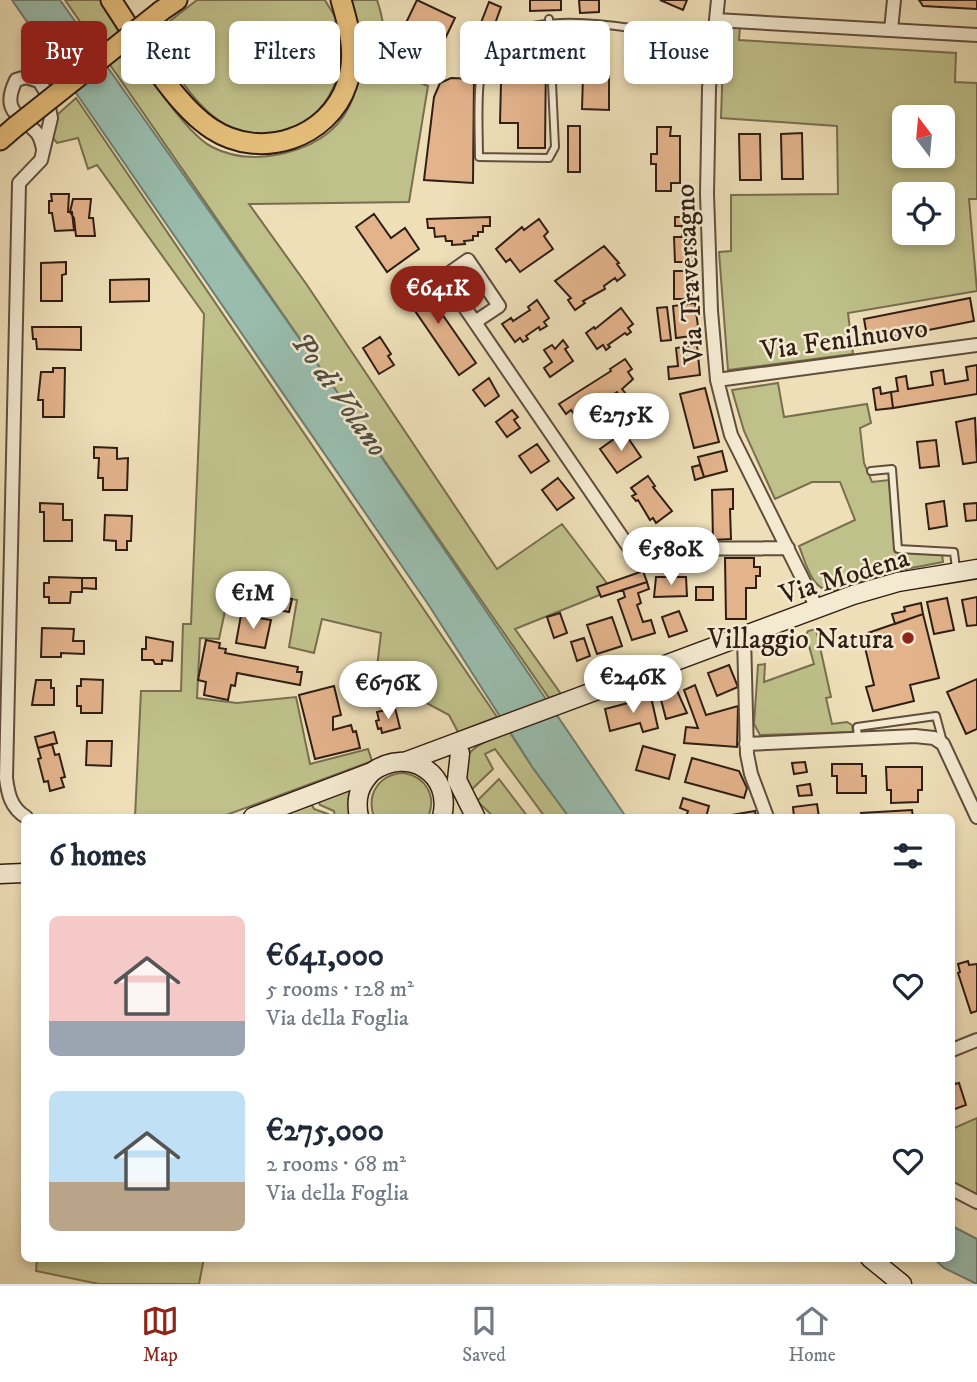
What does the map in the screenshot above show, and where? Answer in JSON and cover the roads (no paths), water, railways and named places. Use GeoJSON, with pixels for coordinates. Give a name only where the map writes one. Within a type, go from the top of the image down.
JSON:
{"type":"FeatureCollection","features":[{"type":"Feature","properties":{"kind":"main road"},"geometry":{"type":"LineString","coordinates":[[111,0],[153,62],[196,118],[214,131],[236,141],[258,145],[281,143],[304,134],[321,124],[337,107],[348,83],[352,62],[352,42],[341,3]]}},
{"type":"Feature","properties":{"kind":"main road"},"geometry":{"type":"LineString","coordinates":[[7,134],[169,6]]}},
{"type":"Feature","properties":{"kind":"main road","name":"Via Modena"},"geometry":{"type":"LineString","coordinates":[[261,814],[372,772],[388,762],[407,761],[877,587],[977,569]]}},
{"type":"Feature","properties":{"kind":"main road"},"geometry":{"type":"LineString","coordinates":[[442,814],[442,792],[460,753],[481,734]]}},
{"type":"Feature","properties":{"kind":"main road"},"geometry":{"type":"LineString","coordinates":[[460,753],[457,780],[475,814]]}},
{"type":"Feature","properties":{"kind":"main road"},"geometry":{"type":"LineString","coordinates":[[407,761],[427,770],[442,792],[473,814]]}},
{"type":"Feature","properties":{"kind":"main road"},"geometry":{"type":"LineString","coordinates":[[358,814],[359,792],[372,772]]}},
{"type":"Feature","properties":{"kind":"main road"},"geometry":{"type":"LineString","coordinates":[[0,874],[21,873]]}},
{"type":"Feature","properties":{"kind":"main road"},"geometry":{"type":"LineString","coordinates":[[875,1262],[902,1284]]}},
{"type":"Feature","properties":{"kind":"street","name":"Via Traversagno"},"geometry":{"type":"LineString","coordinates":[[716,20],[719,0]]}},
{"type":"Feature","properties":{"kind":"street"},"geometry":{"type":"LineString","coordinates":[[891,30],[894,0]]}},
{"type":"Feature","properties":{"kind":"street"},"geometry":{"type":"LineString","coordinates":[[716,20],[977,35]]}},
{"type":"Feature","properties":{"kind":"street"},"geometry":{"type":"LineString","coordinates":[[22,814],[11,802],[6,778],[19,183],[41,160],[51,118],[46,92],[39,81],[26,77],[16,80],[9,98],[10,106],[18,119],[37,134],[43,149]]}},
{"type":"Feature","properties":{"kind":"street","name":"Via Traversagno"},"geometry":{"type":"LineString","coordinates":[[710,84],[707,194],[711,311],[717,380],[731,435],[817,608]]}},
{"type":"Feature","properties":{"kind":"street"},"geometry":{"type":"LineString","coordinates":[[475,322],[499,306],[468,260],[444,277],[630,549],[788,548]]}},
{"type":"Feature","properties":{"kind":"street","name":"Via Fenilnuovo"},"geometry":{"type":"LineString","coordinates":[[717,380],[977,345]]}},
{"type":"Feature","properties":{"kind":"street"},"geometry":{"type":"LineString","coordinates":[[744,636],[746,744],[751,775],[766,814]]}},
{"type":"Feature","properties":{"kind":"street"},"geometry":{"type":"LineString","coordinates":[[746,744],[934,737],[943,744],[977,817]]}},
{"type":"Feature","properties":{"kind":"street"},"geometry":{"type":"LineString","coordinates":[[955,1049],[977,1040]]}},
{"type":"Feature","properties":{"kind":"street"},"geometry":{"type":"LineString","coordinates":[[955,1191],[977,1202]]}},
{"type":"Feature","properties":{"kind":"lane"},"geometry":{"type":"LineString","coordinates":[[549,19],[555,147],[549,158],[479,157],[480,81],[487,51],[509,29],[549,19],[558,17],[603,20],[624,25]]}},
{"type":"Feature","properties":{"kind":"lane","name":"Via Modena"},"geometry":{"type":"LineString","coordinates":[[871,471],[892,468],[898,549],[954,552],[956,571]]}},
{"type":"Feature","properties":{"kind":"lane"},"geometry":{"type":"LineString","coordinates":[[858,739],[857,727],[936,716],[943,744]]}},
{"type":"Feature","properties":{"kind":"place","name":"Villaggio Natura"},"geometry":{"type":"Point","coordinates":[908,638]}},
{"type":"Feature","properties":{"kind":"water label","name":"Po di Volano"},"geometry":{"type":"Point","coordinates":[340,394]}}]}
